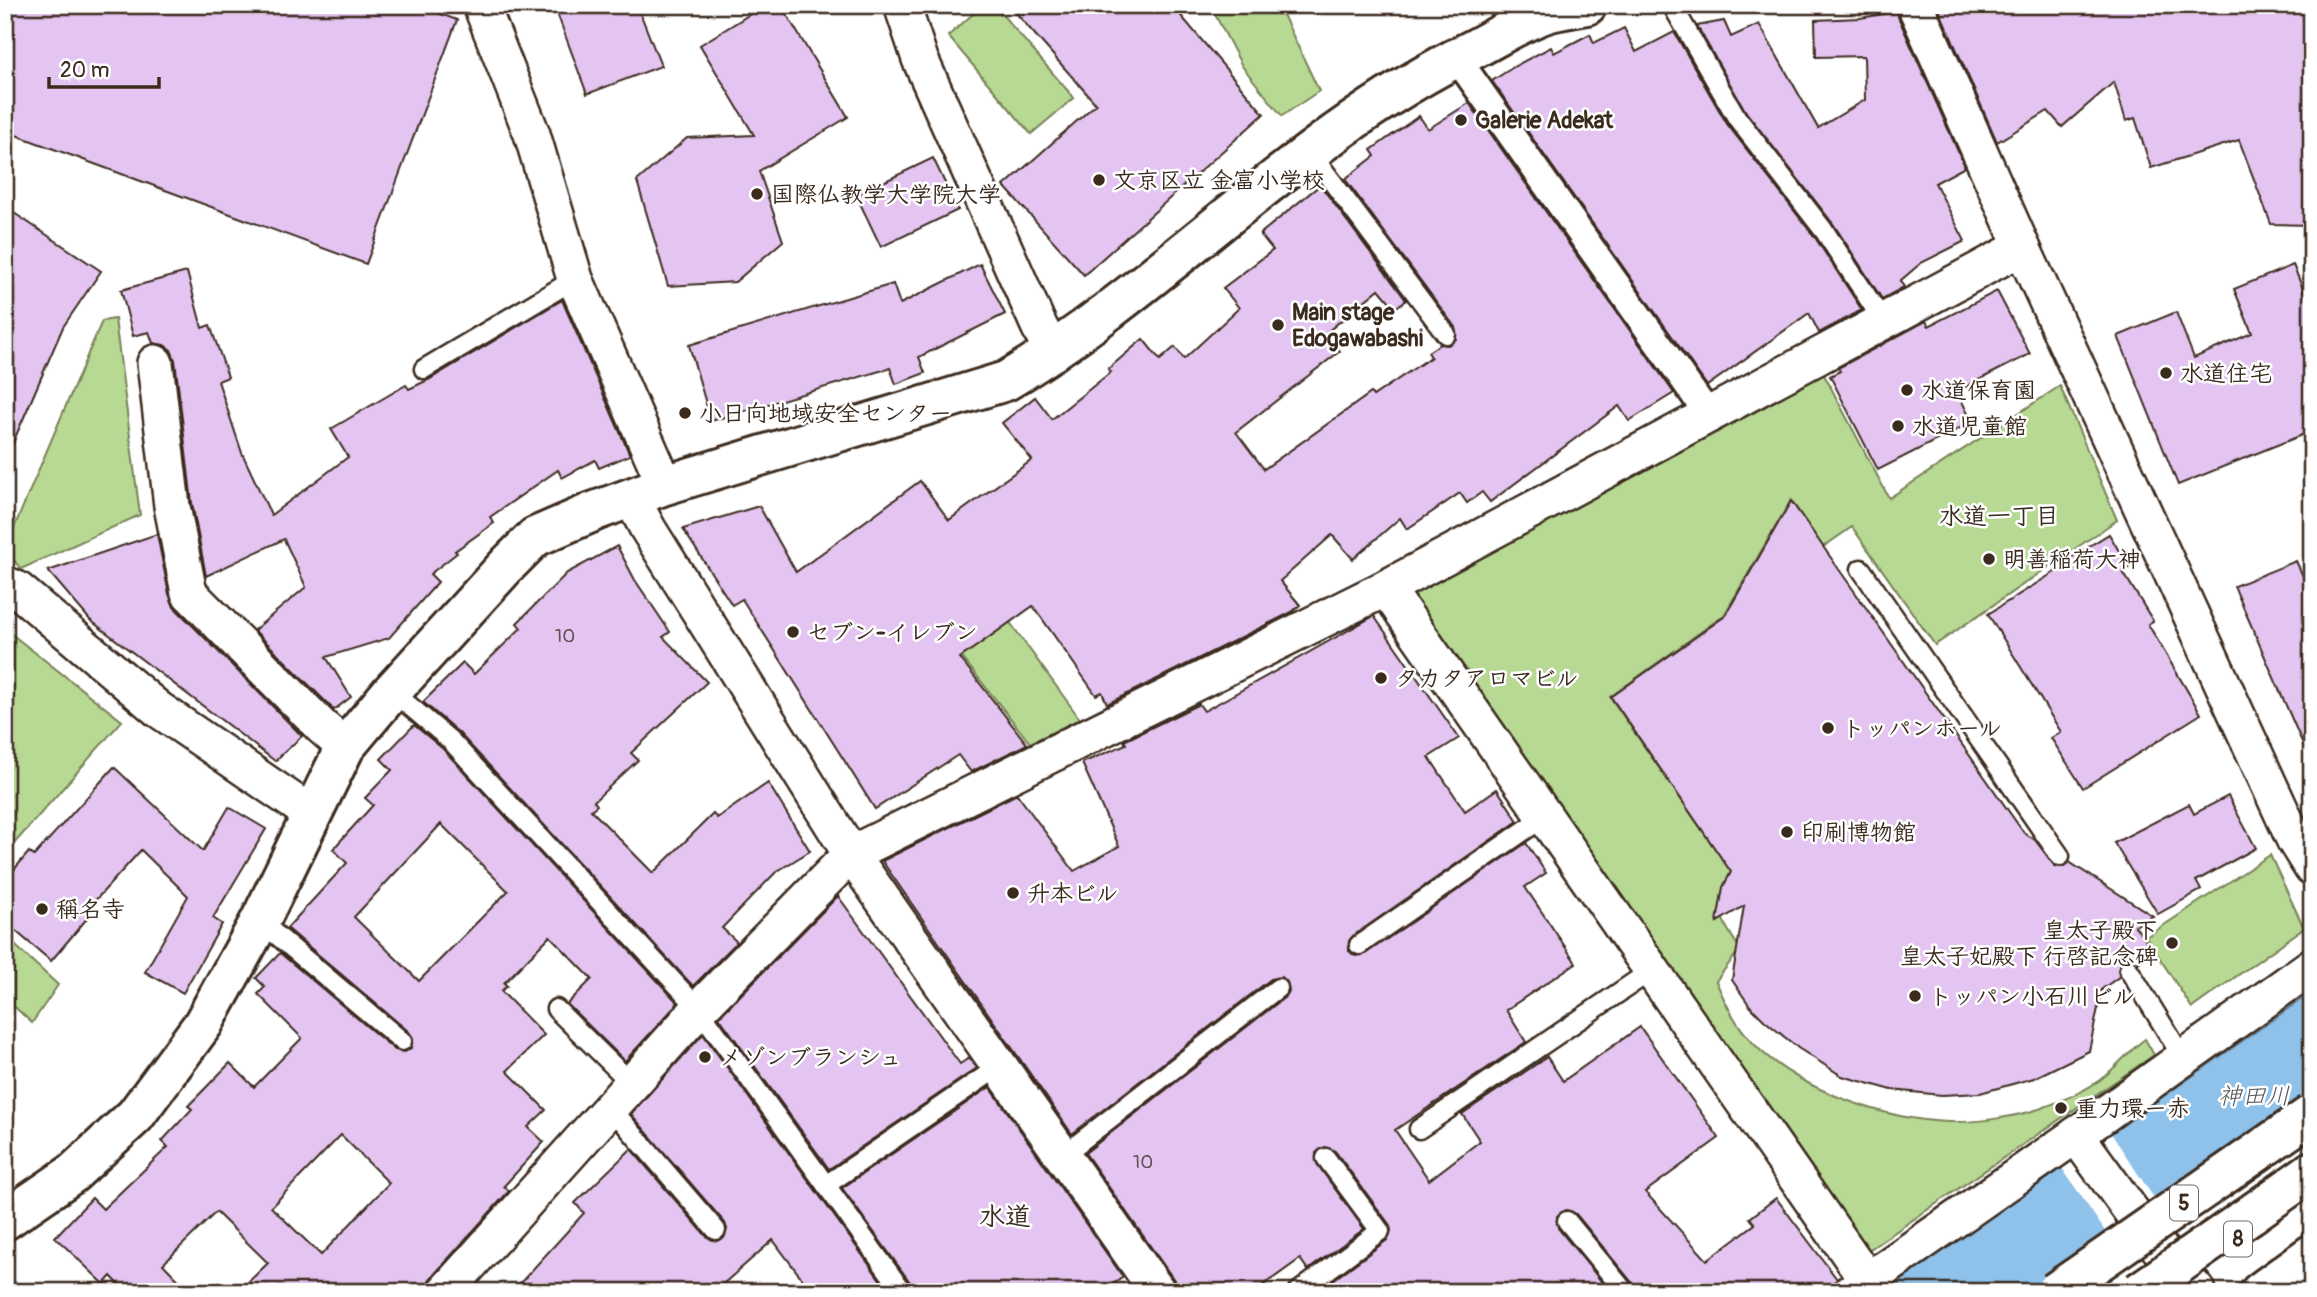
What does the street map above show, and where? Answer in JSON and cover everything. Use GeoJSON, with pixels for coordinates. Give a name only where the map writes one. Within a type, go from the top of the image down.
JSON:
{"type":"FeatureCollection","features":[{"type":"Feature","properties":{"kind":"main road"},"geometry":{"type":"LineString","coordinates":[[5,1220],[72,1174],[135,1116],[203,1024],[260,921],[345,747],[392,691],[535,537],[648,491],[1006,381],[1053,353],[1310,152],[1395,91],[1456,57],[1548,12],[1587,5]]}},
{"type":"Feature","properties":{"kind":"main road","name":"5"},"geometry":{"type":"LineString","coordinates":[[2055,1292],[2312,1114]]}},
{"type":"Feature","properties":{"kind":"main road","name":"5"},"geometry":{"type":"LineString","coordinates":[[2139,1292],[2312,1171]]}},
{"type":"Feature","properties":{"kind":"main road"},"geometry":{"type":"LineString","coordinates":[[2250,1215],[2312,1185]]}},
{"type":"Feature","properties":{"kind":"main road","name":"8"},"geometry":{"type":"LineString","coordinates":[[2182,1287],[2312,1185]]}},
{"type":"Feature","properties":{"kind":"main road","name":"8"},"geometry":{"type":"LineString","coordinates":[[2260,1292],[2312,1254]]}},
{"type":"Feature","properties":{"kind":"street"},"geometry":{"type":"LineString","coordinates":[[481,5],[532,134],[575,279],[648,491],[648,529],[851,853],[1062,1156],[1148,1288]]}},
{"type":"Feature","properties":{"kind":"street"},"geometry":{"type":"LineString","coordinates":[[902,5],[920,59],[1053,353]]}},
{"type":"Feature","properties":{"kind":"street"},"geometry":{"type":"LineString","coordinates":[[1915,5],[2022,247],[2294,839],[2312,868]]}},
{"type":"Feature","properties":{"kind":"street"},"geometry":{"type":"LineString","coordinates":[[1456,57],[1707,414]]}},
{"type":"Feature","properties":{"kind":"street"},"geometry":{"type":"LineString","coordinates":[[445,1292],[699,1009],[851,853],[1387,589],[1707,414],[2022,247]]}},
{"type":"Feature","properties":{"kind":"street"},"geometry":{"type":"LineString","coordinates":[[155,363],[172,506],[189,593],[345,747]]}},
{"type":"Feature","properties":{"kind":"street"},"geometry":{"type":"LineString","coordinates":[[5,584],[18,590],[158,709],[313,816]]}},
{"type":"Feature","properties":{"kind":"street"},"geometry":{"type":"LineString","coordinates":[[1387,589],[1652,970],[1860,1286],[2080,1140],[2183,1058],[2312,966]]}},
{"type":"Feature","properties":{"kind":"street"},"geometry":{"type":"LineString","coordinates":[[2080,1140],[2150,1237],[2182,1287]]}},
{"type":"Feature","properties":{"kind":"lane"},"geometry":{"type":"LineString","coordinates":[[1672,5],[1737,118],[1825,232],[1883,321]]}},
{"type":"Feature","properties":{"kind":"lane"},"geometry":{"type":"LineString","coordinates":[[1310,152],[1446,334]]}},
{"type":"Feature","properties":{"kind":"lane"},"geometry":{"type":"LineString","coordinates":[[424,369],[575,279]]}},
{"type":"Feature","properties":{"kind":"lane"},"geometry":{"type":"LineString","coordinates":[[1861,569],[2060,856]]}},
{"type":"Feature","properties":{"kind":"lane"},"geometry":{"type":"LineString","coordinates":[[392,691],[451,741],[699,1009],[903,1292]]}},
{"type":"Feature","properties":{"kind":"lane"},"geometry":{"type":"LineString","coordinates":[[1359,945],[1544,817]]}},
{"type":"Feature","properties":{"kind":"lane"},"geometry":{"type":"LineString","coordinates":[[260,921],[402,1041]]}},
{"type":"Feature","properties":{"kind":"lane"},"geometry":{"type":"LineString","coordinates":[[1419,1129],[1652,970]]}},
{"type":"Feature","properties":{"kind":"lane"},"geometry":{"type":"LineString","coordinates":[[2129,970],[2183,1058]]}},
{"type":"Feature","properties":{"kind":"lane"},"geometry":{"type":"LineString","coordinates":[[1062,1156],[1278,988]]}},
{"type":"Feature","properties":{"kind":"lane"},"geometry":{"type":"LineString","coordinates":[[556,1009],[716,1230]]}},
{"type":"Feature","properties":{"kind":"lane"},"geometry":{"type":"LineString","coordinates":[[826,1185],[1000,1066]]}},
{"type":"Feature","properties":{"kind":"lane"},"geometry":{"type":"LineString","coordinates":[[1297,1292],[1380,1230],[1326,1158]]}},
{"type":"Feature","properties":{"kind":"lane"},"geometry":{"type":"LineString","coordinates":[[1567,1221],[1625,1292]]}},
{"type":"Feature","properties":{"kind":"green space"},"geometry":{"type":"Polygon","coordinates":[[[983,5],[994,5],[1074,98],[1031,134],[948,36],[983,5]]]}},
{"type":"Feature","properties":{"kind":"green space"},"geometry":{"type":"Polygon","coordinates":[[[1210,5],[1254,5],[1257,10],[1279,6],[1319,91],[1282,116],[1242,66],[1210,5]]]}},
{"type":"Feature","properties":{"kind":"green space"},"geometry":{"type":"Polygon","coordinates":[[[115,319],[140,515],[21,569],[5,549],[102,321],[115,319]]]}},
{"type":"Feature","properties":{"kind":"green space"},"geometry":{"type":"Polygon","coordinates":[[[1819,365],[1889,498],[2060,386],[2117,520],[1935,645],[1852,527],[1823,547],[1791,500],[1724,615],[1610,697],[1731,872],[1720,904],[1727,929],[1740,949],[1716,981],[1724,998],[1737,1022],[1754,1044],[1794,1075],[1845,1100],[1872,1109],[1925,1120],[1970,1122],[2029,1112],[2065,1099],[2090,1086],[2105,1076],[2145,1039],[2154,1055],[1867,1251],[1400,591],[1819,365]]]}},
{"type":"Feature","properties":{"kind":"green space"},"geometry":{"type":"Polygon","coordinates":[[[993,599],[1080,719],[1030,743],[946,637],[993,599]]]}},
{"type":"Feature","properties":{"kind":"green space"},"geometry":{"type":"Polygon","coordinates":[[[5,629],[122,721],[5,854],[5,629]]]}},
{"type":"Feature","properties":{"kind":"green space"},"geometry":{"type":"Polygon","coordinates":[[[2270,855],[2304,928],[2192,1008],[2146,937],[2270,855]]]}},
{"type":"Feature","properties":{"kind":"green space"},"geometry":{"type":"Polygon","coordinates":[[[5,936],[58,985],[32,1023],[5,998],[5,936]]]}},
{"type":"Feature","properties":{"kind":"water","name":"神田川"},"geometry":{"type":"Polygon","coordinates":[[[2312,992],[2312,1119],[2062,1292],[1885,1292],[2312,992]]]}},
{"type":"Feature","properties":{"kind":"pier"},"geometry":{"type":"Polygon","coordinates":[[[2111,1133],[2168,1219],[2119,1252],[2062,1168],[2111,1133]]]}},
{"type":"Feature","properties":{"kind":"building"},"geometry":{"type":"Polygon","coordinates":[[[5,5],[416,5],[457,20],[366,264],[5,131],[5,5]]]}},
{"type":"Feature","properties":{"kind":"building"},"geometry":{"type":"Polygon","coordinates":[[[554,5],[637,5],[661,66],[587,94],[554,5]]]}},
{"type":"Feature","properties":{"kind":"building"},"geometry":{"type":"Polygon","coordinates":[[[765,5],[781,5],[848,117],[759,171],[783,241],[735,282],[668,286],[637,181],[687,138],[754,135],[700,45],[765,5]]]}},
{"type":"Feature","properties":{"kind":"building","name":"文京区立 金富小学校"},"geometry":{"type":"Polygon","coordinates":[[[1009,5],[1172,5],[1264,114],[1084,275],[1004,186],[1096,104],[1009,5]]]}},
{"type":"Feature","properties":{"kind":"building"},"geometry":{"type":"Polygon","coordinates":[[[1937,5],[2277,5],[2277,12],[2302,11],[2306,30],[2312,31],[2312,225],[2271,224],[2239,140],[2151,168],[2135,118],[2126,121],[2114,82],[2062,127],[2048,111],[1997,142],[1937,5]]]}},
{"type":"Feature","properties":{"kind":"building"},"geometry":{"type":"Polygon","coordinates":[[[1896,12],[1965,167],[1935,183],[1965,241],[1921,263],[1900,281],[1904,287],[1882,299],[1834,225],[1746,112],[1697,26],[1724,21],[1731,37],[1759,24],[1818,128],[1865,100],[1864,56],[1816,57],[1815,20],[1860,18],[1896,12]]]}},
{"type":"Feature","properties":{"kind":"building"},"geometry":{"type":"Polygon","coordinates":[[[1624,28],[1636,52],[1674,32],[1727,124],[1816,239],[1862,310],[1819,333],[1809,313],[1707,386],[1492,81],[1551,47],[1554,53],[1590,34],[1594,43],[1624,28]]]}},
{"type":"Feature","properties":{"kind":"building"},"geometry":{"type":"Polygon","coordinates":[[[1469,103],[1674,393],[1629,421],[1619,406],[1490,502],[1482,492],[1467,503],[1460,493],[1407,529],[1400,518],[1353,559],[1332,535],[1280,581],[1300,605],[1292,612],[1107,704],[1102,692],[1096,695],[1033,606],[960,658],[1027,744],[971,772],[958,755],[875,809],[742,599],[732,605],[683,529],[759,506],[796,572],[920,481],[949,520],[1032,460],[1002,423],[1035,397],[1052,419],[1111,372],[1108,369],[1143,339],[1160,360],[1175,347],[1184,359],[1239,308],[1223,288],[1273,250],[1260,234],[1320,185],[1406,300],[1395,308],[1379,289],[1326,333],[1340,351],[1236,432],[1264,469],[1371,393],[1373,396],[1431,357],[1428,352],[1440,344],[1448,345],[1456,339],[1455,327],[1345,179],[1375,156],[1371,150],[1419,116],[1428,129],[1469,103]]]}},
{"type":"Feature","properties":{"kind":"building"},"geometry":{"type":"Polygon","coordinates":[[[933,158],[958,210],[881,247],[856,195],[933,158]]]}},
{"type":"Feature","properties":{"kind":"building"},"geometry":{"type":"Polygon","coordinates":[[[5,207],[101,271],[63,327],[5,461],[5,207]]]}},
{"type":"Feature","properties":{"kind":"building"},"geometry":{"type":"Polygon","coordinates":[[[980,264],[1005,314],[919,357],[925,373],[896,384],[890,368],[711,421],[689,345],[893,284],[900,304],[980,264]]]}},
{"type":"Feature","properties":{"kind":"building","name":"水道住宅"},"geometry":{"type":"Polygon","coordinates":[[[2293,265],[2312,310],[2312,431],[2178,485],[2118,336],[2176,312],[2194,358],[2252,333],[2234,289],[2293,265]]]}},
{"type":"Feature","properties":{"kind":"building"},"geometry":{"type":"Polygon","coordinates":[[[187,272],[202,328],[210,325],[228,377],[218,381],[242,453],[271,515],[348,457],[331,429],[406,385],[409,389],[430,379],[562,300],[630,455],[599,468],[595,460],[562,478],[558,470],[490,517],[494,523],[455,551],[457,553],[430,574],[438,582],[389,638],[326,657],[351,697],[334,710],[254,630],[306,587],[284,539],[206,576],[192,503],[175,360],[171,350],[164,345],[153,343],[149,332],[133,336],[121,290],[187,272]]]}},
{"type":"Feature","properties":{"kind":"building"},"geometry":{"type":"Polygon","coordinates":[[[1997,291],[2030,354],[1957,391],[1972,422],[1878,470],[1830,376],[1840,371],[1838,368],[1926,321],[1929,326],[1997,291]]]}},
{"type":"Feature","properties":{"kind":"building"},"geometry":{"type":"Polygon","coordinates":[[[1791,501],[2024,833],[2035,840],[2055,866],[2062,867],[2069,862],[2153,916],[2135,926],[2153,950],[2138,963],[2129,959],[2123,961],[2118,970],[2120,976],[2102,989],[2089,1051],[2034,1078],[1980,1093],[1942,1095],[1892,1090],[1842,1076],[1798,1048],[1765,1021],[1750,1006],[1732,980],[1744,906],[1717,922],[1723,887],[1731,872],[1611,697],[1725,616],[1791,501]]]}},
{"type":"Feature","properties":{"kind":"building"},"geometry":{"type":"Polygon","coordinates":[[[157,534],[174,607],[302,736],[275,761],[90,620],[48,571],[157,534]]]}},
{"type":"Feature","properties":{"kind":"building"},"geometry":{"type":"Polygon","coordinates":[[[2109,534],[2129,568],[2123,572],[2153,621],[2148,624],[2201,714],[2083,788],[2051,738],[2061,732],[1988,614],[2109,534]]]}},
{"type":"Feature","properties":{"kind":"building"},"geometry":{"type":"Polygon","coordinates":[[[617,546],[635,580],[670,632],[663,637],[707,682],[631,753],[638,760],[594,801],[597,805],[591,810],[653,873],[713,814],[717,818],[768,783],[810,851],[776,872],[722,928],[737,942],[693,986],[459,733],[423,702],[463,663],[474,674],[521,628],[517,623],[567,573],[617,546]]]}},
{"type":"Feature","properties":{"kind":"building"},"geometry":{"type":"Polygon","coordinates":[[[2296,561],[2312,596],[2312,765],[2234,586],[2296,561]]]}},
{"type":"Feature","properties":{"kind":"building"},"geometry":{"type":"Polygon","coordinates":[[[1374,616],[1459,738],[1429,757],[1465,811],[1497,789],[1518,821],[1353,936],[1349,941],[1349,951],[1355,956],[1365,954],[1526,843],[1546,873],[1525,887],[1576,963],[1506,1010],[1526,1042],[1395,1130],[1429,1180],[1480,1141],[1462,1114],[1547,1057],[1563,1081],[1640,1027],[1719,1138],[1645,1192],[1707,1260],[1755,1224],[1750,1218],[1776,1198],[1837,1279],[1831,1292],[1636,1292],[1634,1285],[1576,1214],[1566,1210],[1557,1216],[1558,1228],[1610,1292],[1323,1292],[1321,1289],[1387,1240],[1391,1230],[1335,1151],[1325,1147],[1316,1153],[1317,1164],[1364,1229],[1308,1270],[1300,1259],[1254,1292],[1178,1292],[1174,1280],[1085,1153],[1285,997],[1289,992],[1287,982],[1282,977],[1271,979],[1072,1134],[882,861],[1017,794],[1074,871],[1119,846],[1082,763],[1126,744],[1124,741],[1199,704],[1204,711],[1374,616]]]}},
{"type":"Feature","properties":{"kind":"building"},"geometry":{"type":"Polygon","coordinates":[[[414,725],[443,749],[678,1003],[625,1061],[567,1004],[592,979],[550,936],[504,983],[507,986],[501,991],[544,1035],[507,1071],[546,1110],[528,1127],[544,1142],[504,1186],[509,1191],[430,1279],[425,1292],[238,1292],[268,1263],[216,1212],[163,1264],[190,1292],[126,1292],[111,1276],[104,1284],[55,1237],[92,1198],[103,1209],[168,1147],[162,1141],[192,1109],[188,1106],[230,1063],[254,1087],[302,1038],[258,994],[265,987],[256,978],[280,953],[395,1050],[405,1052],[411,1048],[413,1038],[409,1032],[287,928],[347,863],[333,849],[373,805],[365,798],[392,770],[381,759],[414,725]],[[441,824],[354,917],[419,981],[508,891],[441,824]],[[341,1135],[271,1207],[321,1255],[389,1183],[341,1135]]]}},
{"type":"Feature","properties":{"kind":"building"},"geometry":{"type":"Polygon","coordinates":[[[114,767],[203,851],[229,807],[266,829],[213,918],[222,924],[183,993],[145,972],[188,896],[141,850],[91,905],[95,909],[51,961],[5,922],[5,880],[29,852],[34,856],[114,767]]]}},
{"type":"Feature","properties":{"kind":"building"},"geometry":{"type":"Polygon","coordinates":[[[2228,796],[2256,848],[2196,881],[2201,890],[2158,914],[2114,843],[2189,804],[2194,814],[2228,796]]]}},
{"type":"Feature","properties":{"kind":"building"},"geometry":{"type":"Polygon","coordinates":[[[838,896],[960,1064],[969,1058],[977,1068],[829,1169],[719,1017],[838,896]]]}},
{"type":"Feature","properties":{"kind":"building"},"geometry":{"type":"Polygon","coordinates":[[[703,1034],[889,1292],[812,1292],[773,1240],[714,1292],[512,1292],[584,1213],[575,1203],[631,1149],[707,1237],[717,1241],[724,1238],[727,1229],[725,1223],[631,1114],[703,1034]]]}},
{"type":"Feature","properties":{"kind":"building"},"geometry":{"type":"Polygon","coordinates":[[[990,1087],[1123,1277],[1103,1292],[914,1292],[912,1285],[842,1188],[990,1087]]]}},
{"type":"Feature","properties":{"kind":"place","name":"Galerie Adekat"},"geometry":{"type":"Point","coordinates":[1461,120]}},
{"type":"Feature","properties":{"kind":"place","name":"文京区立 金富小学校"},"geometry":{"type":"Point","coordinates":[1099,180]}},
{"type":"Feature","properties":{"kind":"place","name":"国際仏教学大学院大学"},"geometry":{"type":"Point","coordinates":[757,194]}},
{"type":"Feature","properties":{"kind":"place","name":"Main stage Edogawabashi"},"geometry":{"type":"Point","coordinates":[1278,325]}},
{"type":"Feature","properties":{"kind":"place","name":"水道住宅"},"geometry":{"type":"Point","coordinates":[2166,373]}},
{"type":"Feature","properties":{"kind":"place","name":"水道保育園"},"geometry":{"type":"Point","coordinates":[1907,390]}},
{"type":"Feature","properties":{"kind":"place","name":"小日向地域安全センター"},"geometry":{"type":"Point","coordinates":[685,413]}},
{"type":"Feature","properties":{"kind":"place","name":"水道児童館"},"geometry":{"type":"Point","coordinates":[1898,426]}},
{"type":"Feature","properties":{"kind":"place","name":"明善稲荷大神"},"geometry":{"type":"Point","coordinates":[1989,559]}},
{"type":"Feature","properties":{"kind":"place","name":"セブン-イレブン"},"geometry":{"type":"Point","coordinates":[793,632]}},
{"type":"Feature","properties":{"kind":"place","name":"タカタアロマビル"},"geometry":{"type":"Point","coordinates":[1381,678]}},
{"type":"Feature","properties":{"kind":"place","name":"トッパンホール"},"geometry":{"type":"Point","coordinates":[1828,728]}},
{"type":"Feature","properties":{"kind":"place","name":"印刷博物館"},"geometry":{"type":"Point","coordinates":[1787,832]}},
{"type":"Feature","properties":{"kind":"place","name":"升本ビル"},"geometry":{"type":"Point","coordinates":[1013,893]}},
{"type":"Feature","properties":{"kind":"place","name":"稱名寺"},"geometry":{"type":"Point","coordinates":[42,909]}},
{"type":"Feature","properties":{"kind":"place","name":"皇太子殿下 皇太子妃殿下 行啓記念碑"},"geometry":{"type":"Point","coordinates":[2172,943]}},
{"type":"Feature","properties":{"kind":"place","name":"トッパン小石川ビル"},"geometry":{"type":"Point","coordinates":[1915,996]}},
{"type":"Feature","properties":{"kind":"place","name":"メゾンブランシュ"},"geometry":{"type":"Point","coordinates":[705,1057]}},
{"type":"Feature","properties":{"kind":"place","name":"重力環ー赤"},"geometry":{"type":"Point","coordinates":[2061,1108]}},
{"type":"Feature","properties":{"kind":"district","name":"水道一丁目"},"geometry":{"type":"Point","coordinates":[1999,516]}},
{"type":"Feature","properties":{"kind":"district","name":"水道"},"geometry":{"type":"Point","coordinates":[1005,1216]}}]}
